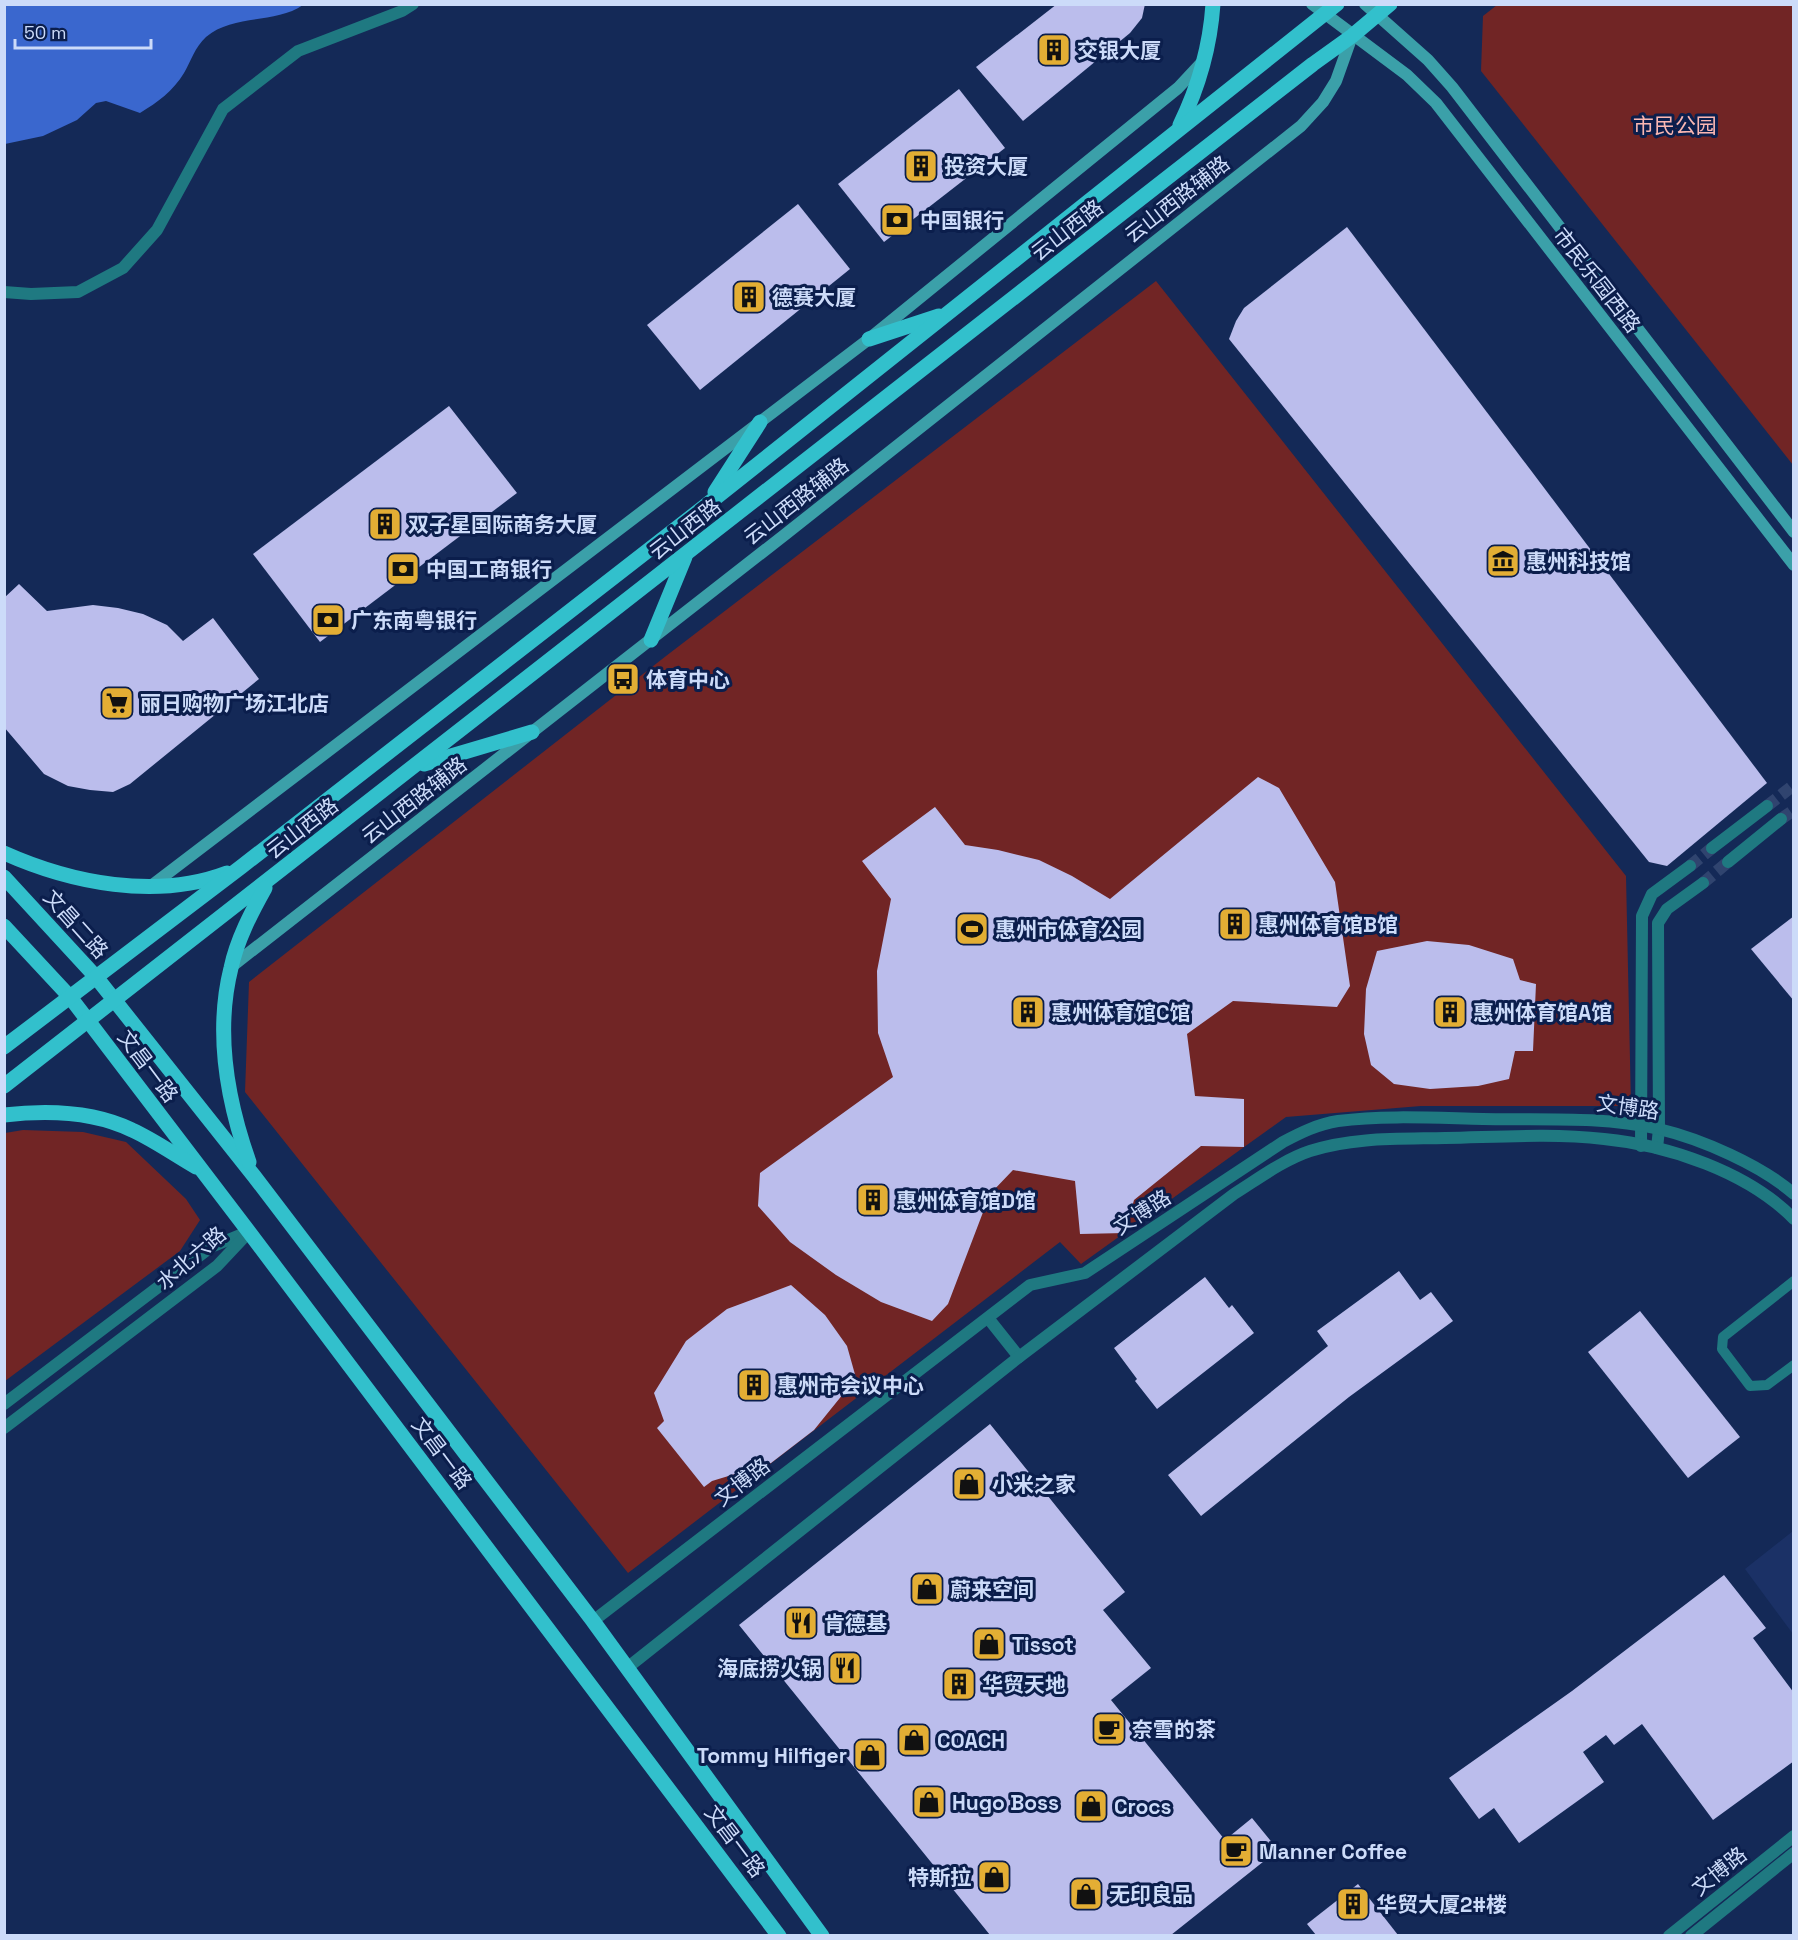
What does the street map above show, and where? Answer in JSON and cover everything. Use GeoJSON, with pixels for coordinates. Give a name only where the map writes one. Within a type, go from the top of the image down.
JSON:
{"type":"FeatureCollection","features":[{"type":"Feature","properties":{"kind":"main road"},"geometry":{"type":"LineString","coordinates":[[1177,130],[1191,102],[1206,58],[1213,4]]}},
{"type":"Feature","properties":{"kind":"main road","name":"市民乐园西路"},"geometry":{"type":"LineString","coordinates":[[1312,4],[1407,75],[1436,103],[1794,565]]}},
{"type":"Feature","properties":{"kind":"main road","name":"云山西路"},"geometry":{"type":"LineString","coordinates":[[4,1047],[241,867],[709,502],[1337,4]]}},
{"type":"Feature","properties":{"kind":"main road","name":"市民乐园西路"},"geometry":{"type":"LineString","coordinates":[[1365,4],[1428,60],[1452,87],[1794,532]]}},
{"type":"Feature","properties":{"kind":"main road","name":"云山西路"},"geometry":{"type":"LineString","coordinates":[[4,1086],[116,1001],[1390,4]]}},
{"type":"Feature","properties":{"kind":"main road","name":"云山西路辅路"},"geometry":{"type":"LineString","coordinates":[[231,968],[651,640],[1301,126],[1323,102],[1336,81],[1352,36]]}},
{"type":"Feature","properties":{"kind":"main road"},"geometry":{"type":"LineString","coordinates":[[151,886],[869,339],[1178,88],[1206,58]]}},
{"type":"Feature","properties":{"kind":"main road"},"geometry":{"type":"LineString","coordinates":[[869,339],[950,313]]}},
{"type":"Feature","properties":{"kind":"main road"},"geometry":{"type":"LineString","coordinates":[[709,502],[760,422]]}},
{"type":"Feature","properties":{"kind":"main road"},"geometry":{"type":"LineString","coordinates":[[651,640],[686,554]]}},
{"type":"Feature","properties":{"kind":"main road"},"geometry":{"type":"LineString","coordinates":[[415,766],[532,732]]}},
{"type":"Feature","properties":{"kind":"main road"},"geometry":{"type":"LineString","coordinates":[[4,853],[32,865],[116,884],[180,885],[211,879],[241,867]]}},
{"type":"Feature","properties":{"kind":"main road","name":"文昌二路"},"geometry":{"type":"LineString","coordinates":[[4,877],[116,1001]]}},
{"type":"Feature","properties":{"kind":"main road"},"geometry":{"type":"LineString","coordinates":[[254,1176],[231,1104],[224,1056],[224,1015],[231,968],[247,924],[270,880]]}},
{"type":"Feature","properties":{"kind":"main road"},"geometry":{"type":"LineString","coordinates":[[4,926],[70,997]]}},
{"type":"Feature","properties":{"kind":"main road","name":"文昌一路"},"geometry":{"type":"LineString","coordinates":[[70,997],[779,1935]]}},
{"type":"Feature","properties":{"kind":"main road","name":"文昌一路"},"geometry":{"type":"LineString","coordinates":[[116,1001],[254,1176],[593,1621],[822,1935]]}},
{"type":"Feature","properties":{"kind":"main road"},"geometry":{"type":"LineString","coordinates":[[4,1115],[44,1112],[75,1114],[107,1120],[132,1130],[204,1173]]}},
{"type":"Feature","properties":{"kind":"street"},"geometry":{"type":"LineString","coordinates":[[4,292],[32,294],[78,292],[123,268],[157,230],[223,109],[298,51],[402,11],[413,4]]}},
{"type":"Feature","properties":{"kind":"street"},"geometry":{"type":"LineString","coordinates":[[1712,848],[1767,806]]}},
{"type":"Feature","properties":{"kind":"street"},"geometry":{"type":"LineString","coordinates":[[1728,862],[1781,819]]}},
{"type":"Feature","properties":{"kind":"street"},"geometry":{"type":"LineString","coordinates":[[1641,1146],[1642,916],[1652,894],[1689,866]]}},
{"type":"Feature","properties":{"kind":"street"},"geometry":{"type":"LineString","coordinates":[[1657,1148],[1659,1129],[1658,923],[1667,909],[1703,883]]}},
{"type":"Feature","properties":{"kind":"street","name":"文博路"},"geometry":{"type":"LineString","coordinates":[[593,1621],[1030,1285],[1085,1272],[1283,1142],[1307,1129],[1337,1121],[1406,1118],[1610,1120],[1659,1129],[1717,1148],[1780,1182],[1794,1194]]}},
{"type":"Feature","properties":{"kind":"street","name":"文博路"},"geometry":{"type":"LineString","coordinates":[[627,1668],[1019,1357],[1234,1194],[1272,1170],[1308,1152],[1340,1144],[1373,1140],[1541,1136],[1605,1139],[1657,1148],[1712,1166],[1750,1185],[1794,1219]]}},
{"type":"Feature","properties":{"kind":"street","name":"水北六路"},"geometry":{"type":"LineString","coordinates":[[4,1404],[211,1247],[249,1232]]}},
{"type":"Feature","properties":{"kind":"street","name":"水北六路"},"geometry":{"type":"LineString","coordinates":[[4,1428],[217,1266],[249,1232]]}},
{"type":"Feature","properties":{"kind":"street"},"geometry":{"type":"LineString","coordinates":[[988,1318],[1019,1357]]}},
{"type":"Feature","properties":{"kind":"street","name":"文博路"},"geometry":{"type":"LineString","coordinates":[[1669,1935],[1794,1836]]}},
{"type":"Feature","properties":{"kind":"street","name":"文博路"},"geometry":{"type":"LineString","coordinates":[[1691,1935],[1794,1853]]}},
{"type":"Feature","properties":{"kind":"lane"},"geometry":{"type":"LineString","coordinates":[[1794,1281],[1723,1336],[1722,1349],[1750,1386],[1767,1385],[1794,1365]]}},
{"type":"Feature","properties":{"kind":"shaded area"},"geometry":{"type":"Polygon","coordinates":[[[1793,1531],[1793,1634],[1745,1569],[1793,1531]]]}},
{"type":"Feature","properties":{"kind":"green space","name":"市民公园"},"geometry":{"type":"Polygon","coordinates":[[[1497,5],[1793,5],[1793,465],[1481,71],[1483,16],[1497,5]]]}},
{"type":"Feature","properties":{"kind":"green space","name":"惠州市体育公园"},"geometry":{"type":"Polygon","coordinates":[[[1156,281],[1626,876],[1631,1106],[1421,1106],[1286,1117],[1081,1264],[1060,1242],[628,1573],[245,1092],[249,982],[666,656],[1156,281]]]}},
{"type":"Feature","properties":{"kind":"green space"},"geometry":{"type":"Polygon","coordinates":[[[23,1130],[83,1132],[126,1142],[186,1199],[200,1220],[180,1251],[5,1381],[5,1133],[23,1130]]]}},
{"type":"Feature","properties":{"kind":"water"},"geometry":{"type":"Polygon","coordinates":[[[5,4],[303,5],[280,15],[229,25],[206,37],[170,91],[140,113],[106,101],[96,103],[77,120],[43,136],[5,144],[5,4]]]}},
{"type":"Feature","properties":{"kind":"building","name":"交银大厦"},"geometry":{"type":"Polygon","coordinates":[[[1057,4],[1145,4],[1142,18],[1130,33],[1023,121],[976,67],[1057,4]]]}},
{"type":"Feature","properties":{"kind":"building","name":"投资大厦"},"geometry":{"type":"Polygon","coordinates":[[[959,89],[1005,148],[884,242],[838,184],[959,89]]]}},
{"type":"Feature","properties":{"kind":"building","name":"德赛大厦"},"geometry":{"type":"Polygon","coordinates":[[[798,204],[850,269],[700,390],[647,325],[798,204]]]}},
{"type":"Feature","properties":{"kind":"building","name":"惠州科技馆"},"geometry":{"type":"Polygon","coordinates":[[[1347,227],[1767,783],[1667,866],[1649,862],[1229,339],[1244,308],[1347,227]]]}},
{"type":"Feature","properties":{"kind":"building","name":"双子星国际商务大厦"},"geometry":{"type":"Polygon","coordinates":[[[449,406],[517,493],[320,642],[253,554],[449,406]]]}},
{"type":"Feature","properties":{"kind":"building","name":"丽日购物广场江北店"},"geometry":{"type":"Polygon","coordinates":[[[19,584],[47,611],[93,605],[118,608],[143,614],[167,625],[183,641],[213,618],[259,679],[130,784],[113,792],[68,786],[44,774],[4,727],[4,598],[19,584]]]}},
{"type":"Feature","properties":{"kind":"building"},"geometry":{"type":"Polygon","coordinates":[[[1258,777],[1279,788],[1335,882],[1350,986],[1337,1007],[1233,1001],[1187,1034],[1195,1096],[1244,1099],[1244,1147],[1201,1146],[1134,1200],[1125,1233],[1080,1234],[1075,1181],[1013,1170],[990,1194],[948,1304],[932,1321],[881,1302],[836,1275],[790,1242],[758,1206],[760,1173],[893,1077],[878,1033],[877,971],[891,899],[862,861],[935,807],[965,845],[1039,860],[1072,876],[1110,899],[1258,777]]]}},
{"type":"Feature","properties":{"kind":"building"},"geometry":{"type":"Polygon","coordinates":[[[1794,916],[1794,1001],[1751,949],[1794,916]]]}},
{"type":"Feature","properties":{"kind":"building","name":"惠州体育馆A馆"},"geometry":{"type":"Polygon","coordinates":[[[1427,941],[1469,945],[1513,959],[1520,980],[1536,984],[1533,1051],[1515,1051],[1509,1079],[1478,1086],[1430,1089],[1394,1084],[1371,1065],[1364,1034],[1366,989],[1377,951],[1427,941]]]}},
{"type":"Feature","properties":{"kind":"building"},"geometry":{"type":"Polygon","coordinates":[[[1399,1271],[1420,1300],[1431,1292],[1453,1321],[1349,1397],[1201,1516],[1168,1475],[1328,1346],[1317,1331],[1399,1271]]]}},
{"type":"Feature","properties":{"kind":"building"},"geometry":{"type":"Polygon","coordinates":[[[1205,1277],[1229,1308],[1232,1305],[1254,1333],[1157,1409],[1135,1381],[1137,1379],[1114,1348],[1205,1277]]]}},
{"type":"Feature","properties":{"kind":"building","name":"惠州市会议中心"},"geometry":{"type":"Polygon","coordinates":[[[791,1285],[825,1315],[847,1346],[856,1378],[814,1430],[771,1463],[712,1481],[704,1487],[657,1428],[664,1421],[654,1393],[686,1341],[727,1309],[791,1285]]]}},
{"type":"Feature","properties":{"kind":"building"},"geometry":{"type":"Polygon","coordinates":[[[1640,1311],[1740,1437],[1688,1478],[1588,1352],[1640,1311]]]}},
{"type":"Feature","properties":{"kind":"building","name":"华贸天地"},"geometry":{"type":"Polygon","coordinates":[[[990,1424],[1125,1592],[1103,1610],[1151,1668],[1111,1700],[1225,1840],[1252,1818],[1278,1850],[1171,1935],[990,1935],[739,1625],[990,1424]]]}},
{"type":"Feature","properties":{"kind":"building"},"geometry":{"type":"Polygon","coordinates":[[[1724,1575],[1766,1628],[1753,1638],[1794,1693],[1794,1761],[1713,1820],[1642,1724],[1614,1745],[1606,1735],[1583,1752],[1604,1782],[1519,1843],[1494,1808],[1479,1819],[1449,1778],[1572,1691],[1724,1575]]]}},
{"type":"Feature","properties":{"kind":"building","name":"华贸大厦2#楼"},"geometry":{"type":"Polygon","coordinates":[[[1358,1884],[1398,1935],[1316,1935],[1307,1924],[1358,1884]]]}},
{"type":"Feature","properties":{"kind":"tunnel"},"geometry":{"type":"LineString","coordinates":[[1767,806],[1794,785]]}},
{"type":"Feature","properties":{"kind":"tunnel"},"geometry":{"type":"LineString","coordinates":[[1781,819],[1794,810]]}},
{"type":"Feature","properties":{"kind":"tunnel"},"geometry":{"type":"LineString","coordinates":[[1690,866],[1712,848]]}},
{"type":"Feature","properties":{"kind":"tunnel"},"geometry":{"type":"LineString","coordinates":[[1703,883],[1728,862]]}},
{"type":"Feature","properties":{"kind":"place","name":"交银大厦"},"geometry":{"type":"Point","coordinates":[1054,50]}},
{"type":"Feature","properties":{"kind":"place","name":"投资大厦"},"geometry":{"type":"Point","coordinates":[921,166]}},
{"type":"Feature","properties":{"kind":"place","name":"中国银行"},"geometry":{"type":"Point","coordinates":[897,220]}},
{"type":"Feature","properties":{"kind":"place","name":"德赛大厦"},"geometry":{"type":"Point","coordinates":[749,297]}},
{"type":"Feature","properties":{"kind":"place","name":"双子星国际商务大厦"},"geometry":{"type":"Point","coordinates":[385,524]}},
{"type":"Feature","properties":{"kind":"place","name":"惠州科技馆"},"geometry":{"type":"Point","coordinates":[1503,561]}},
{"type":"Feature","properties":{"kind":"place","name":"中国工商银行"},"geometry":{"type":"Point","coordinates":[403,569]}},
{"type":"Feature","properties":{"kind":"place","name":"广东南粤银行"},"geometry":{"type":"Point","coordinates":[328,620]}},
{"type":"Feature","properties":{"kind":"place","name":"体育中心"},"geometry":{"type":"Point","coordinates":[623,679]}},
{"type":"Feature","properties":{"kind":"place","name":"丽日购物广场江北店"},"geometry":{"type":"Point","coordinates":[117,703]}},
{"type":"Feature","properties":{"kind":"place","name":"惠州体育馆B馆"},"geometry":{"type":"Point","coordinates":[1235,924]}},
{"type":"Feature","properties":{"kind":"place","name":"惠州市体育公园"},"geometry":{"type":"Point","coordinates":[972,929]}},
{"type":"Feature","properties":{"kind":"place","name":"惠州体育馆C馆"},"geometry":{"type":"Point","coordinates":[1028,1012]}},
{"type":"Feature","properties":{"kind":"place","name":"惠州体育馆A馆"},"geometry":{"type":"Point","coordinates":[1450,1012]}},
{"type":"Feature","properties":{"kind":"place","name":"惠州体育馆D馆"},"geometry":{"type":"Point","coordinates":[873,1200]}},
{"type":"Feature","properties":{"kind":"place","name":"惠州市会议中心"},"geometry":{"type":"Point","coordinates":[754,1385]}},
{"type":"Feature","properties":{"kind":"place","name":"小米之家"},"geometry":{"type":"Point","coordinates":[969,1484]}},
{"type":"Feature","properties":{"kind":"place","name":"蔚来空间"},"geometry":{"type":"Point","coordinates":[927,1589]}},
{"type":"Feature","properties":{"kind":"place","name":"肯德基"},"geometry":{"type":"Point","coordinates":[801,1623]}},
{"type":"Feature","properties":{"kind":"place","name":"Tissot"},"geometry":{"type":"Point","coordinates":[989,1644]}},
{"type":"Feature","properties":{"kind":"place","name":"海底捞火锅"},"geometry":{"type":"Point","coordinates":[845,1668]}},
{"type":"Feature","properties":{"kind":"place","name":"华贸天地"},"geometry":{"type":"Point","coordinates":[959,1684]}},
{"type":"Feature","properties":{"kind":"place","name":"奈雪的茶"},"geometry":{"type":"Point","coordinates":[1109,1729]}},
{"type":"Feature","properties":{"kind":"place","name":"COACH"},"geometry":{"type":"Point","coordinates":[914,1740]}},
{"type":"Feature","properties":{"kind":"place","name":"Tommy Hilfiger"},"geometry":{"type":"Point","coordinates":[870,1755]}},
{"type":"Feature","properties":{"kind":"place","name":"Hugo Boss"},"geometry":{"type":"Point","coordinates":[929,1802]}},
{"type":"Feature","properties":{"kind":"place","name":"Crocs"},"geometry":{"type":"Point","coordinates":[1091,1806]}},
{"type":"Feature","properties":{"kind":"place","name":"Manner Coffee"},"geometry":{"type":"Point","coordinates":[1236,1851]}},
{"type":"Feature","properties":{"kind":"place","name":"特斯拉"},"geometry":{"type":"Point","coordinates":[994,1877]}},
{"type":"Feature","properties":{"kind":"place","name":"无印良品"},"geometry":{"type":"Point","coordinates":[1086,1894]}},
{"type":"Feature","properties":{"kind":"place","name":"华贸大厦2#楼"},"geometry":{"type":"Point","coordinates":[1353,1904]}}]}
